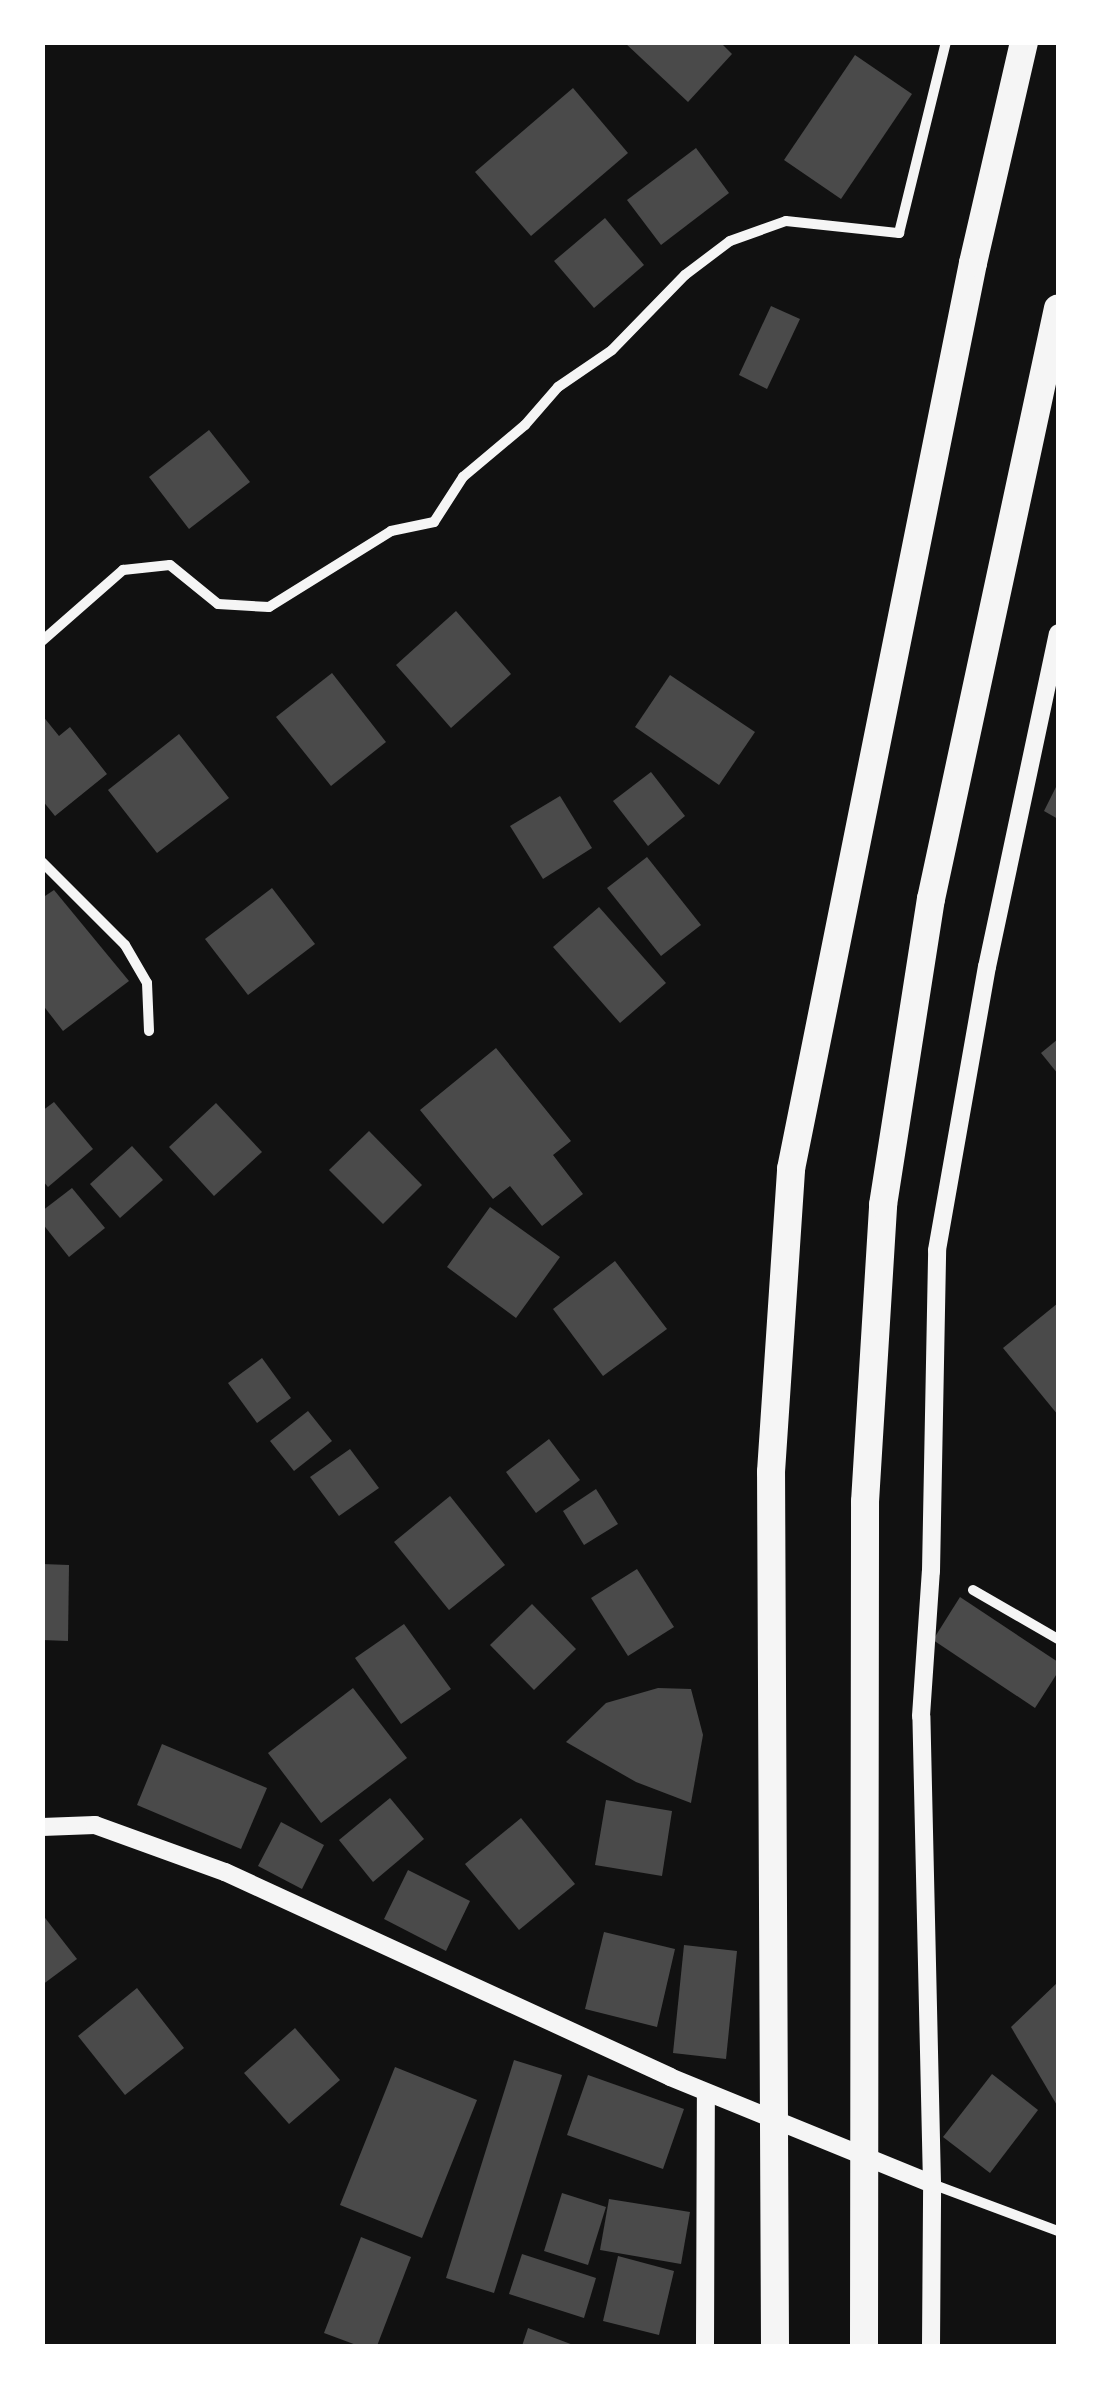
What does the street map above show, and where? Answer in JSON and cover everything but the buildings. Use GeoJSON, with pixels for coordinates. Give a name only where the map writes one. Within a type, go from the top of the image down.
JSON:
{"type":"FeatureCollection","features":[{"type":"Feature","properties":{"kind":"highway"},"geometry":{"type":"LineString","coordinates":[[776,2346],[772,1472],[791,1169],[973,263],[1024,42]]}},
{"type":"Feature","properties":{"kind":"highway"},"geometry":{"type":"LineString","coordinates":[[864,2346],[865,1502],[883,1205],[932,898],[1058,308]]}},
{"type":"Feature","properties":{"kind":"street"},"geometry":{"type":"LineString","coordinates":[[42,641],[123,570],[170,564],[218,604],[269,608],[391,531],[434,522],[462,477],[525,426],[558,387],[612,350],[684,275],[730,241],[786,220],[899,233],[946,42]]}},
{"type":"Feature","properties":{"kind":"street"},"geometry":{"type":"LineString","coordinates":[[931,2346],[932,2184],[922,1716],[931,1571],[937,1250],[986,967],[1058,633]]}},
{"type":"Feature","properties":{"kind":"street"},"geometry":{"type":"LineString","coordinates":[[42,862],[125,945],[147,983],[149,1031]]}},
{"type":"Feature","properties":{"kind":"street"},"geometry":{"type":"LineString","coordinates":[[973,1590],[1058,1638]]}},
{"type":"Feature","properties":{"kind":"street"},"geometry":{"type":"LineString","coordinates":[[42,1827],[95,1825],[226,1872],[706,2093],[1058,2231]]}},
{"type":"Feature","properties":{"kind":"street"},"geometry":{"type":"LineString","coordinates":[[706,2093],[706,2346]]}}]}
